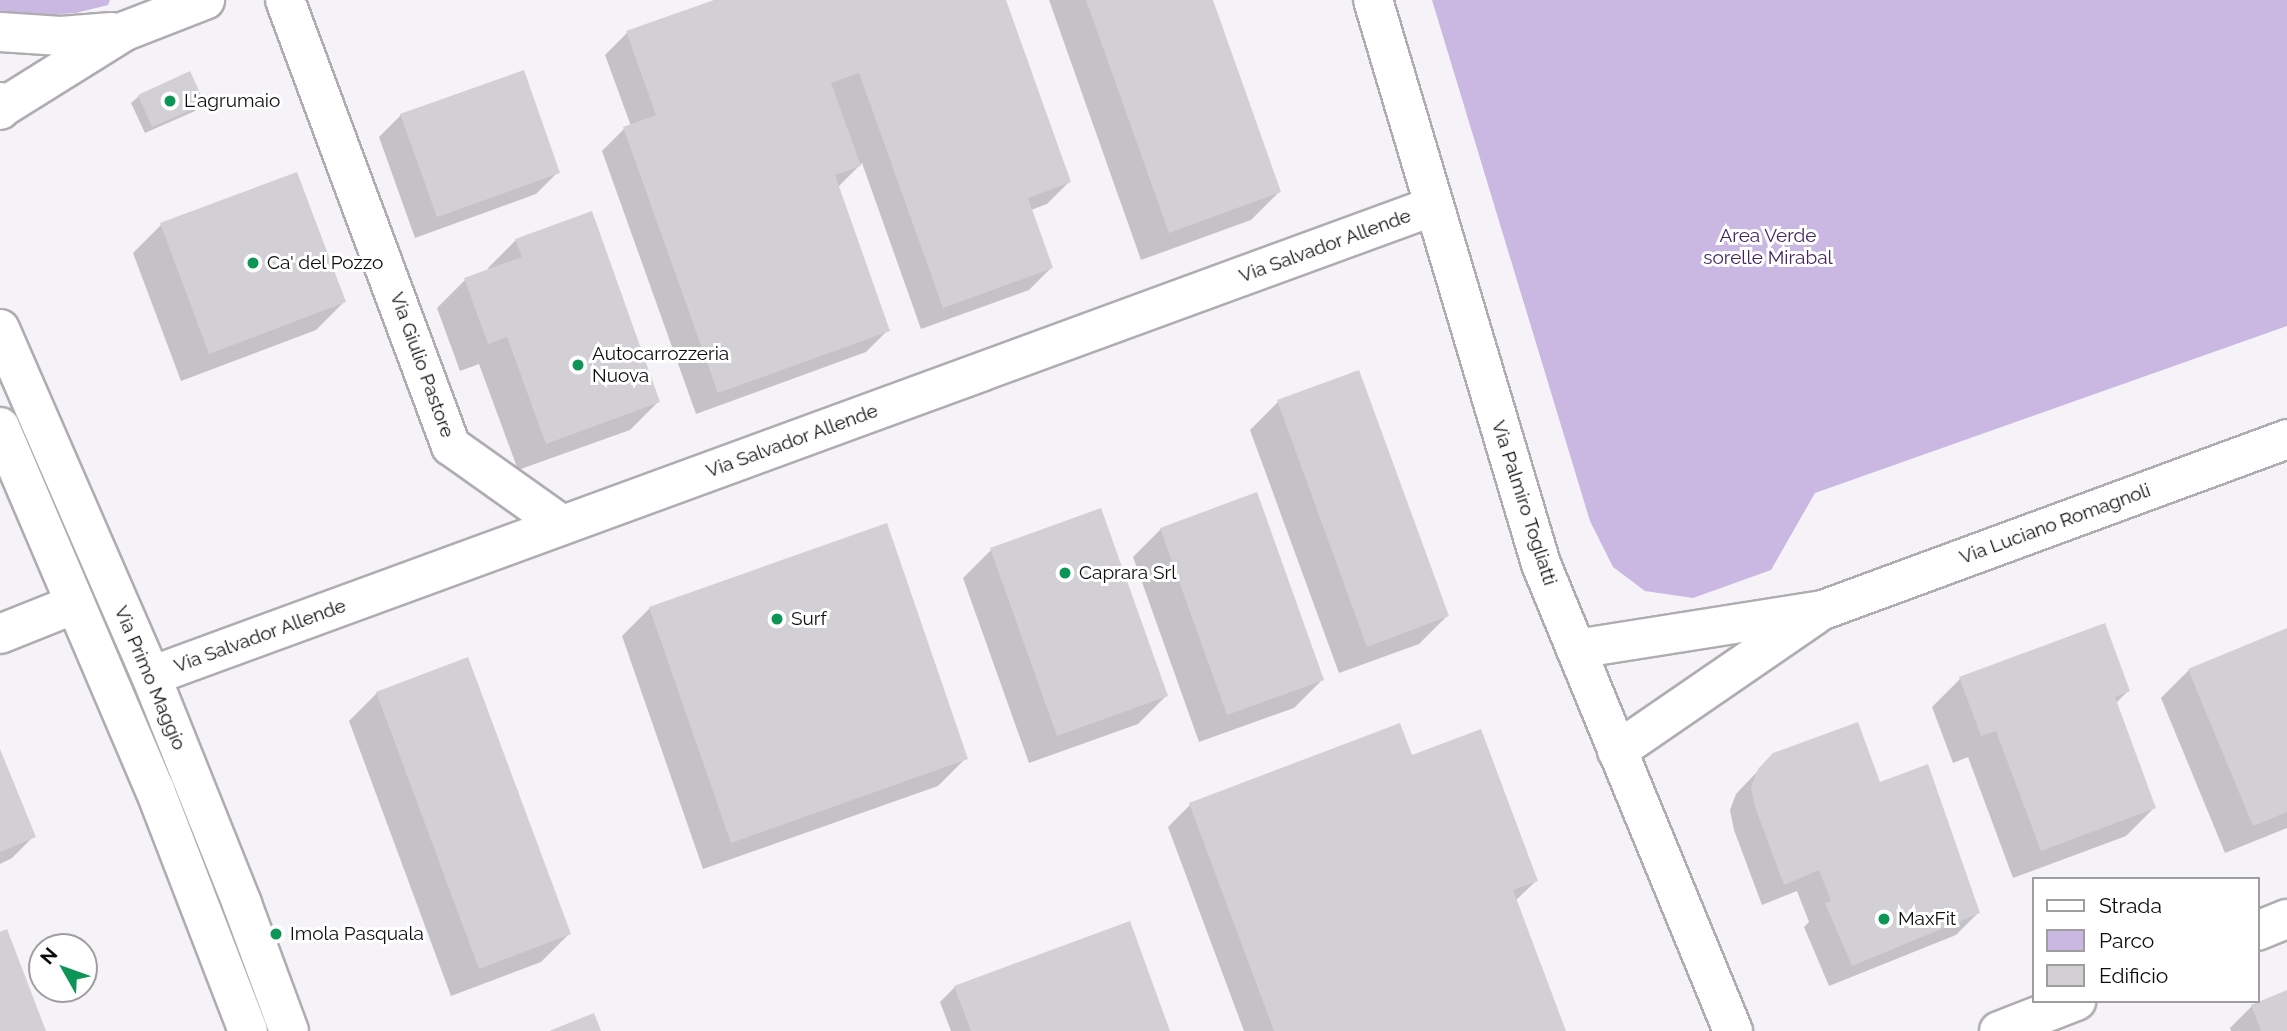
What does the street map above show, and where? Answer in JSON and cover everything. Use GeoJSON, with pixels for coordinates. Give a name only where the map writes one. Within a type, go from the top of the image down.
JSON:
{"type":"FeatureCollection","features":[{"type":"Feature","properties":{"kind":"street"},"geometry":{"type":"LineString","coordinates":[[0,109],[125,31],[205,0]]}},
{"type":"Feature","properties":{"kind":"street","name":"Via Giulio Pastore"},"geometry":{"type":"LineString","coordinates":[[285,0],[451,446],[562,525]]}},
{"type":"Feature","properties":{"kind":"street","name":"Via Palmiro Togliatti"},"geometry":{"type":"LineString","coordinates":[[1373,0],[1541,564],[1732,1031]]}},
{"type":"Feature","properties":{"kind":"street"},"geometry":{"type":"LineString","coordinates":[[0,32],[61,36],[125,31]]}},
{"type":"Feature","properties":{"kind":"street"},"geometry":{"type":"LineString","coordinates":[[0,102],[0,109]]}},
{"type":"Feature","properties":{"kind":"street","name":"Via Salvador Allende"},"geometry":{"type":"LineString","coordinates":[[150,676],[1434,206]]}},
{"type":"Feature","properties":{"kind":"street","name":"Via Primo Maggio"},"geometry":{"type":"LineString","coordinates":[[0,329],[150,676],[242,904],[289,1031]]}},
{"type":"Feature","properties":{"kind":"street","name":"Via Primo Maggio"},"geometry":{"type":"LineString","coordinates":[[0,427],[155,790],[248,1031]]}},
{"type":"Feature","properties":{"kind":"street","name":"Via Luciano Romagnoli"},"geometry":{"type":"LineString","coordinates":[[1576,649],[1823,610],[2287,439]]}},
{"type":"Feature","properties":{"kind":"street"},"geometry":{"type":"LineString","coordinates":[[0,634],[75,604]]}},
{"type":"Feature","properties":{"kind":"street","name":"Via Luciano Romagnoli"},"geometry":{"type":"LineString","coordinates":[[1617,751],[1823,610]]}},
{"type":"Feature","properties":{"kind":"street"},"geometry":{"type":"LineString","coordinates":[[2259,930],[2287,919]]}},
{"type":"Feature","properties":{"kind":"street"},"geometry":{"type":"LineString","coordinates":[[2000,1031],[2071,1003]]}},
{"type":"Feature","properties":{"kind":"green space"},"geometry":{"type":"Polygon","coordinates":[[[0,0],[110,0],[108,5],[76,13],[19,17],[0,13],[0,0]]]}},
{"type":"Feature","properties":{"kind":"green space","name":"Area Verde sorelle Mirabal"},"geometry":{"type":"Polygon","coordinates":[[[1432,0],[2287,0],[2287,326],[1815,493],[1771,570],[1693,598],[1645,591],[1613,567],[1590,521],[1432,0]]]}},
{"type":"Feature","properties":{"kind":"building"},"geometry":{"type":"Polygon","coordinates":[[[714,0],[1006,0],[1071,182],[1028,198],[1053,268],[943,308],[859,73],[831,83],[861,166],[835,175],[890,331],[718,393],[623,127],[656,115],[626,31],[714,0]]]}},
{"type":"Feature","properties":{"kind":"building"},"geometry":{"type":"Polygon","coordinates":[[[1086,0],[1213,0],[1281,192],[1169,233],[1086,0]]]}},
{"type":"Feature","properties":{"kind":"building"},"geometry":{"type":"Polygon","coordinates":[[[524,70],[560,173],[437,217],[400,114],[524,70]]]}},
{"type":"Feature","properties":{"kind":"building"},"geometry":{"type":"Polygon","coordinates":[[[190,71],[205,104],[152,127],[138,95],[190,71]]]}},
{"type":"Feature","properties":{"kind":"building","name":"Ca' del Pozzo"},"geometry":{"type":"Polygon","coordinates":[[[297,172],[346,302],[209,354],[160,223],[297,172]]]}},
{"type":"Feature","properties":{"kind":"building"},"geometry":{"type":"Polygon","coordinates":[[[592,211],[660,402],[546,444],[507,337],[488,344],[464,278],[522,257],[515,239],[592,211]]]}},
{"type":"Feature","properties":{"kind":"building"},"geometry":{"type":"Polygon","coordinates":[[[1359,370],[1449,616],[1367,647],[1277,400],[1359,370]]]}},
{"type":"Feature","properties":{"kind":"building"},"geometry":{"type":"Polygon","coordinates":[[[1257,492],[1324,680],[1227,715],[1160,528],[1257,492]]]}},
{"type":"Feature","properties":{"kind":"building"},"geometry":{"type":"Polygon","coordinates":[[[1101,508],[1168,696],[1057,736],[990,548],[1101,508]]]}},
{"type":"Feature","properties":{"kind":"building"},"geometry":{"type":"Polygon","coordinates":[[[887,523],[968,759],[731,843],[649,607],[887,523]]]}},
{"type":"Feature","properties":{"kind":"building"},"geometry":{"type":"Polygon","coordinates":[[[2105,623],[2130,691],[2115,697],[2156,808],[2041,851],[1996,731],[1981,736],[1959,677],[2105,623]]]}},
{"type":"Feature","properties":{"kind":"building"},"geometry":{"type":"Polygon","coordinates":[[[2287,628],[2287,812],[2253,826],[2188,669],[2287,628]]]}},
{"type":"Feature","properties":{"kind":"building"},"geometry":{"type":"Polygon","coordinates":[[[468,657],[571,934],[479,969],[376,692],[468,657]]]}},
{"type":"Feature","properties":{"kind":"building"},"geometry":{"type":"Polygon","coordinates":[[[1858,722],[1880,782],[1928,764],[1980,913],[1852,966],[1825,903],[1831,901],[1819,870],[1784,885],[1755,807],[1751,787],[1758,769],[1773,753],[1858,722]]]}},
{"type":"Feature","properties":{"kind":"building"},"geometry":{"type":"Polygon","coordinates":[[[1400,723],[1412,755],[1481,729],[1538,881],[1513,890],[1566,1031],[1274,1031],[1189,803],[1400,723]]]}},
{"type":"Feature","properties":{"kind":"building"},"geometry":{"type":"Polygon","coordinates":[[[0,749],[36,837],[0,852],[0,749]]]}},
{"type":"Feature","properties":{"kind":"building"},"geometry":{"type":"Polygon","coordinates":[[[1130,921],[1170,1031],[971,1031],[954,986],[1130,921]]]}},
{"type":"Feature","properties":{"kind":"building"},"geometry":{"type":"Polygon","coordinates":[[[7,929],[28,984],[28,1003],[35,1003],[46,1031],[0,1031],[0,932],[7,929]]]}},
{"type":"Feature","properties":{"kind":"building"},"geometry":{"type":"Polygon","coordinates":[[[2287,990],[2287,1031],[2261,1031],[2251,1005],[2287,990]]]}},
{"type":"Feature","properties":{"kind":"building"},"geometry":{"type":"Polygon","coordinates":[[[594,1013],[601,1031],[549,1031],[594,1013]]]}},
{"type":"Feature","properties":{"kind":"place","name":"L'agrumaio"},"geometry":{"type":"Point","coordinates":[170,101]}},
{"type":"Feature","properties":{"kind":"place","name":"Ca' del Pozzo"},"geometry":{"type":"Point","coordinates":[253,263]}},
{"type":"Feature","properties":{"kind":"place","name":"Autocarrozzeria Nuova"},"geometry":{"type":"Point","coordinates":[578,365]}},
{"type":"Feature","properties":{"kind":"place","name":"Caprara Srl"},"geometry":{"type":"Point","coordinates":[1065,573]}},
{"type":"Feature","properties":{"kind":"place","name":"Surf"},"geometry":{"type":"Point","coordinates":[777,619]}},
{"type":"Feature","properties":{"kind":"place","name":"MaxFit"},"geometry":{"type":"Point","coordinates":[1884,919]}},
{"type":"Feature","properties":{"kind":"place","name":"Imola Pasquala"},"geometry":{"type":"Point","coordinates":[276,934]}}]}
